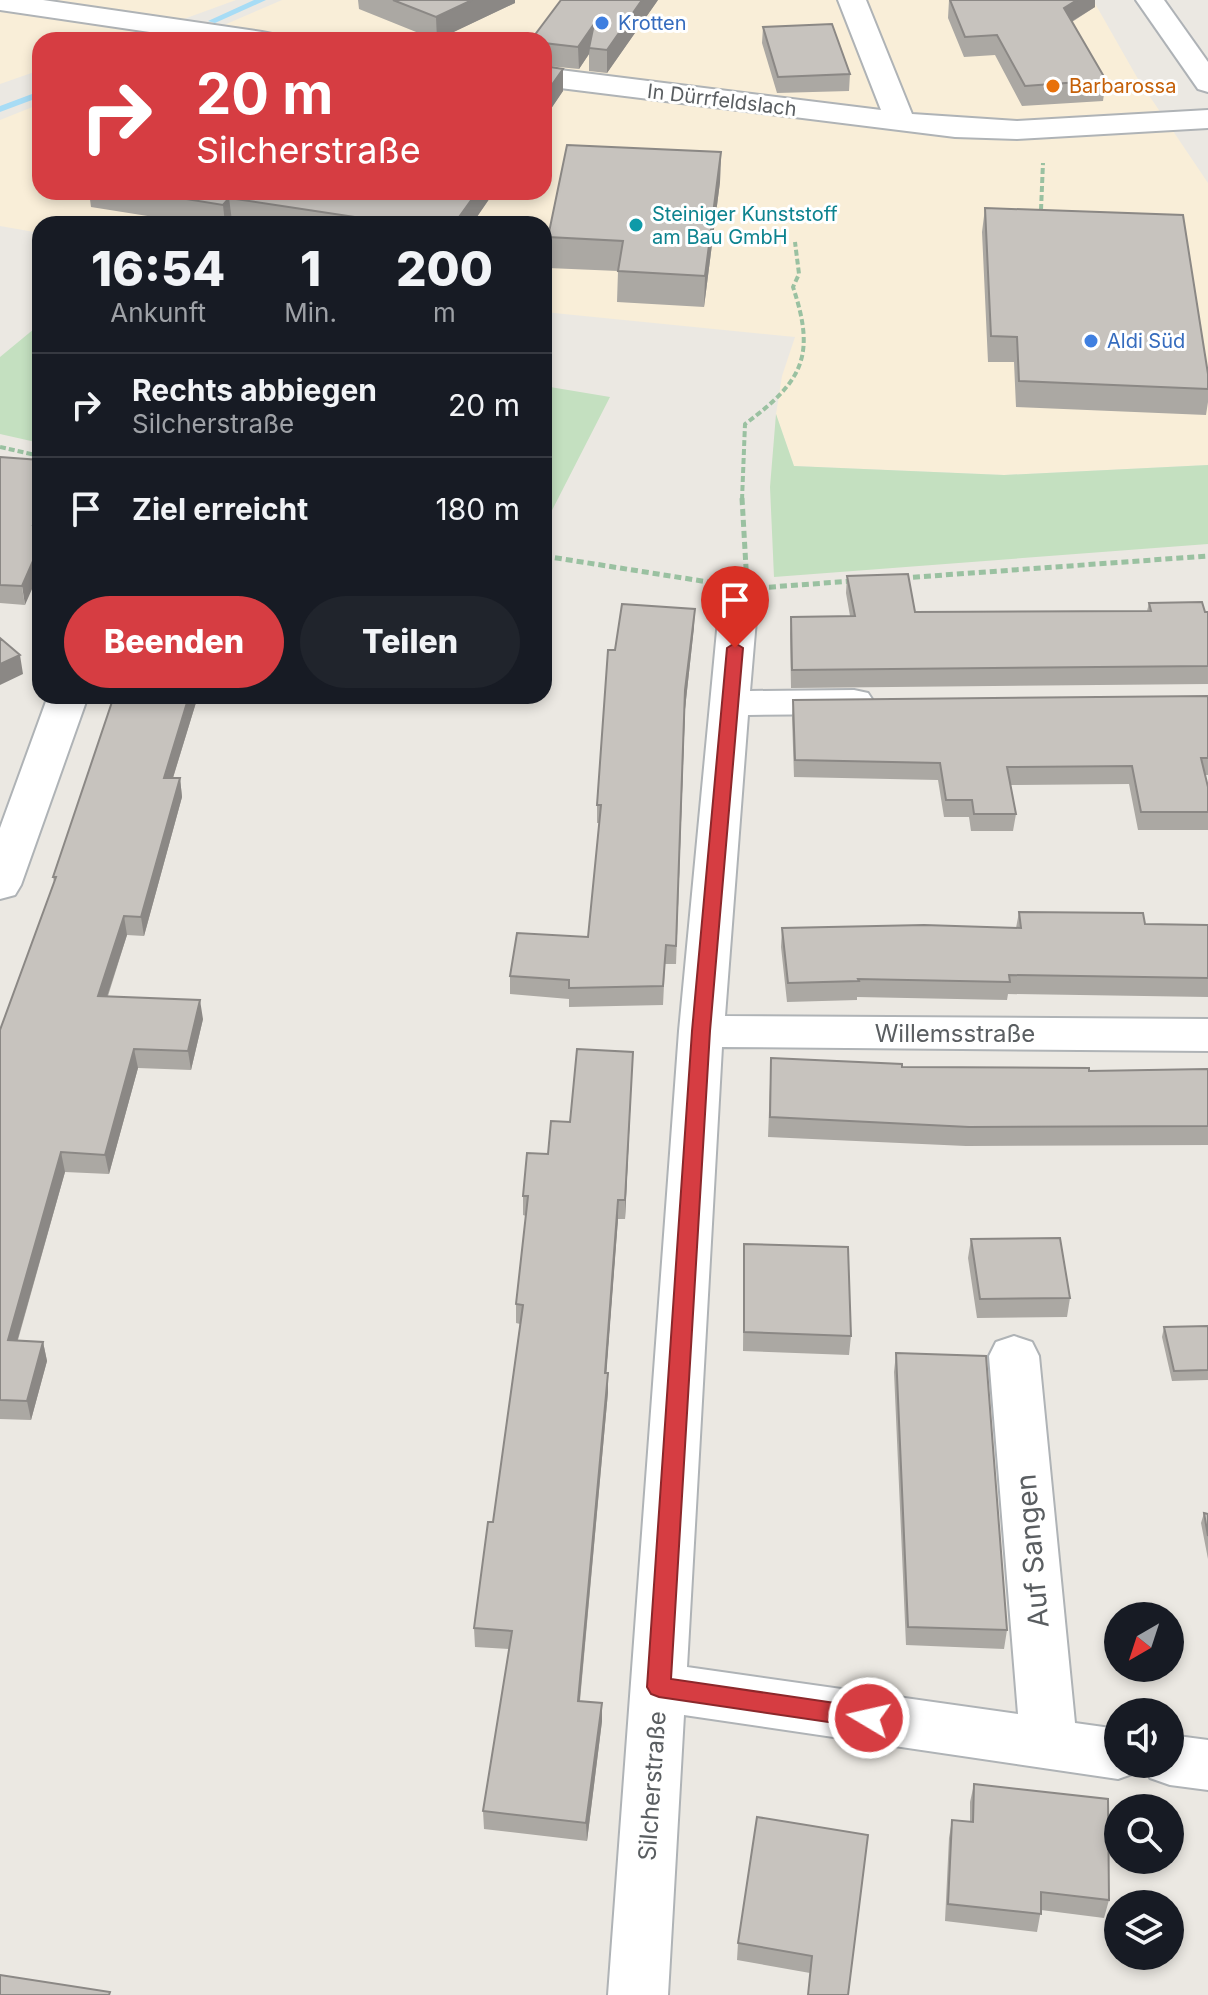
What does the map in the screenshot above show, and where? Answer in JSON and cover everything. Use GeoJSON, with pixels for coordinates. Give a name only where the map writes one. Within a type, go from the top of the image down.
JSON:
{"type":"FeatureCollection","features":[{"type":"Feature","properties":{"kind":"street"},"geometry":{"type":"LineString","coordinates":[[852,0],[901,123]]}},
{"type":"Feature","properties":{"kind":"street"},"geometry":{"type":"LineString","coordinates":[[1150,0],[1208,83]]}},
{"type":"Feature","properties":{"kind":"street"},"geometry":{"type":"LineString","coordinates":[[0,2],[207,32]]}},
{"type":"Feature","properties":{"kind":"street","name":"In Dürrfeldslach"},"geometry":{"type":"LineString","coordinates":[[552,78],[901,123],[1017,130],[1208,119]]}},
{"type":"Feature","properties":{"kind":"street","name":"Silcherstraße"},"geometry":{"type":"LineString","coordinates":[[638,1995],[701,1031],[742,604]]}},
{"type":"Feature","properties":{"kind":"street"},"geometry":{"type":"LineString","coordinates":[[731,703],[890,701]]}},
{"type":"Feature","properties":{"kind":"street"},"geometry":{"type":"LineString","coordinates":[[0,885],[65,704]]}},
{"type":"Feature","properties":{"kind":"street","name":"Willemsstraße"},"geometry":{"type":"LineString","coordinates":[[701,1031],[1208,1035]]}},
{"type":"Feature","properties":{"kind":"street","name":"Auf Sangen"},"geometry":{"type":"LineString","coordinates":[[1014,1356],[1049,1745]]}},
{"type":"Feature","properties":{"kind":"street"},"geometry":{"type":"LineString","coordinates":[[659,1687],[1104,1752]]}},
{"type":"Feature","properties":{"kind":"street"},"geometry":{"type":"LineString","coordinates":[[1184,1762],[1208,1765]]}},
{"type":"Feature","properties":{"kind":"path"},"geometry":{"type":"LineString","coordinates":[[742,604],[741,482],[745,424],[761,413],[791,381],[805,349],[803,319],[793,287],[799,274],[795,242]]}},
{"type":"Feature","properties":{"kind":"path"},"geometry":{"type":"LineString","coordinates":[[0,447],[32,454]]}},
{"type":"Feature","properties":{"kind":"path"},"geometry":{"type":"LineString","coordinates":[[890,578],[1208,556]]}},
{"type":"Feature","properties":{"kind":"path"},"geometry":{"type":"LineString","coordinates":[[552,558],[742,604],[859,581]]}},
{"type":"Feature","properties":{"kind":"shaded area"},"geometry":{"type":"Polygon","coordinates":[[[0,0],[236,0],[148,32],[32,32],[32,73],[0,84],[0,0]]]}},
{"type":"Feature","properties":{"kind":"shaded area"},"geometry":{"type":"Polygon","coordinates":[[[282,0],[1093,0],[1138,79],[1208,183],[1208,465],[1004,475],[794,466],[776,414],[782,376],[795,337],[552,313],[552,216],[32,216],[32,232],[0,226],[0,120],[32,107],[32,200],[552,200],[552,32],[208,32],[282,0]]]}},
{"type":"Feature","properties":{"kind":"green space"},"geometry":{"type":"Polygon","coordinates":[[[32,331],[32,441],[0,434],[0,357],[32,331]]]}},
{"type":"Feature","properties":{"kind":"green space"},"geometry":{"type":"Polygon","coordinates":[[[552,387],[610,397],[552,510],[552,387]]]}},
{"type":"Feature","properties":{"kind":"green space"},"geometry":{"type":"Polygon","coordinates":[[[776,414],[794,466],[1004,475],[1208,465],[1208,544],[774,577],[770,487],[776,414]]]}},
{"type":"Feature","properties":{"kind":"building"},"geometry":{"type":"Polygon","coordinates":[[[393,0],[472,0],[436,17],[393,0]]]}},
{"type":"Feature","properties":{"kind":"building","name":"Krotten"},"geometry":{"type":"Polygon","coordinates":[[[561,0],[642,0],[607,50],[589,48],[594,24],[578,47],[552,44],[552,32],[537,32],[561,0]]]}},
{"type":"Feature","properties":{"kind":"building"},"geometry":{"type":"Polygon","coordinates":[[[950,0],[1077,0],[1064,8],[1106,80],[1025,86],[997,35],[965,37],[950,0]]]}},
{"type":"Feature","properties":{"kind":"building"},"geometry":{"type":"Polygon","coordinates":[[[832,24],[850,74],[778,77],[763,27],[832,24]]]}},
{"type":"Feature","properties":{"kind":"building"},"geometry":{"type":"Polygon","coordinates":[[[552,67],[563,69],[552,85],[552,67]]]}},
{"type":"Feature","properties":{"kind":"building","name":"Steiniger Kunststoff am Bau GmbH"},"geometry":{"type":"Polygon","coordinates":[[[567,145],[721,152],[705,276],[618,271],[623,241],[552,237],[552,218],[567,145]]]}},
{"type":"Feature","properties":{"kind":"building"},"geometry":{"type":"Polygon","coordinates":[[[192,200],[227,200],[223,205],[192,200]]]}},
{"type":"Feature","properties":{"kind":"building"},"geometry":{"type":"Polygon","coordinates":[[[242,200],[471,200],[460,216],[348,216],[242,200]]]}},
{"type":"Feature","properties":{"kind":"building","name":"Aldi Süd"},"geometry":{"type":"Polygon","coordinates":[[[985,208],[1183,215],[1208,389],[1019,381],[1017,337],[991,336],[985,208]]]}},
{"type":"Feature","properties":{"kind":"building"},"geometry":{"type":"Polygon","coordinates":[[[0,457],[32,459],[32,563],[22,586],[0,585],[0,457]]]}},
{"type":"Feature","properties":{"kind":"building"},"geometry":{"type":"Polygon","coordinates":[[[908,574],[915,612],[1151,611],[1149,603],[1202,602],[1205,612],[1208,612],[1208,666],[792,670],[791,617],[855,616],[847,576],[908,574]]]}},
{"type":"Feature","properties":{"kind":"building"},"geometry":{"type":"Polygon","coordinates":[[[622,604],[695,609],[685,690],[676,946],[666,945],[663,986],[569,988],[569,980],[510,976],[517,933],[588,937],[601,805],[597,805],[608,650],[615,650],[622,604]]]}},
{"type":"Feature","properties":{"kind":"building"},"geometry":{"type":"Polygon","coordinates":[[[0,638],[20,655],[0,664],[0,638]]]}},
{"type":"Feature","properties":{"kind":"building"},"geometry":{"type":"Polygon","coordinates":[[[1208,696],[1208,758],[1201,758],[1208,787],[1208,812],[1141,812],[1132,766],[1007,767],[1016,814],[974,814],[972,800],[946,800],[940,763],[795,760],[793,700],[1208,696]]]}},
{"type":"Feature","properties":{"kind":"building"},"geometry":{"type":"Polygon","coordinates":[[[111,704],[187,704],[164,778],[180,778],[141,917],[124,916],[98,996],[200,1000],[188,1051],[134,1049],[105,1155],[61,1152],[8,1340],[43,1342],[27,1401],[0,1400],[0,1030],[56,877],[53,877],[111,704]]]}},
{"type":"Feature","properties":{"kind":"building"},"geometry":{"type":"Polygon","coordinates":[[[1019,912],[1143,913],[1145,924],[1208,925],[1208,978],[1009,975],[1010,982],[858,979],[788,983],[782,928],[924,925],[1021,928],[1019,912]]]}},
{"type":"Feature","properties":{"kind":"building"},"geometry":{"type":"Polygon","coordinates":[[[577,1049],[633,1052],[625,1200],[618,1200],[605,1373],[608,1373],[578,1701],[602,1703],[586,1823],[483,1811],[512,1631],[474,1628],[488,1522],[493,1522],[523,1305],[516,1304],[528,1196],[523,1196],[527,1153],[548,1154],[551,1121],[570,1122],[577,1049]]]}},
{"type":"Feature","properties":{"kind":"building"},"geometry":{"type":"Polygon","coordinates":[[[771,1058],[902,1064],[902,1067],[1089,1068],[1089,1071],[1208,1069],[1208,1126],[969,1127],[770,1117],[771,1058]]]}},
{"type":"Feature","properties":{"kind":"building"},"geometry":{"type":"Polygon","coordinates":[[[1060,1238],[1070,1298],[980,1299],[971,1239],[1060,1238]]]}},
{"type":"Feature","properties":{"kind":"building"},"geometry":{"type":"Polygon","coordinates":[[[744,1244],[848,1247],[851,1336],[744,1332],[744,1244]]]}},
{"type":"Feature","properties":{"kind":"building"},"geometry":{"type":"Polygon","coordinates":[[[1208,1326],[1208,1370],[1174,1371],[1164,1327],[1208,1326]]]}},
{"type":"Feature","properties":{"kind":"building"},"geometry":{"type":"Polygon","coordinates":[[[896,1353],[986,1356],[1007,1630],[908,1627],[896,1353]]]}},
{"type":"Feature","properties":{"kind":"building"},"geometry":{"type":"Polygon","coordinates":[[[1204,1513],[1208,1514],[1208,1536],[1204,1513]]]}},
{"type":"Feature","properties":{"kind":"building"},"geometry":{"type":"Polygon","coordinates":[[[974,1784],[1104,1799],[1104,1874],[1109,1874],[1109,1890],[1104,1890],[1104,1899],[1041,1892],[1041,1914],[948,1904],[952,1820],[973,1822],[974,1784]]]}},
{"type":"Feature","properties":{"kind":"building"},"geometry":{"type":"Polygon","coordinates":[[[757,1817],[868,1835],[848,1995],[808,1995],[812,1956],[738,1943],[757,1817]]]}},
{"type":"Feature","properties":{"kind":"building"},"geometry":{"type":"Polygon","coordinates":[[[0,1975],[110,1992],[109,1995],[0,1995],[0,1975]]]}},
{"type":"Feature","properties":{"kind":"waterway"},"geometry":{"type":"LineString","coordinates":[[212,21],[262,0]]}},
{"type":"Feature","properties":{"kind":"waterway"},"geometry":{"type":"LineString","coordinates":[[0,109],[32,97]]}},
{"type":"Feature","properties":{"kind":"place","name":"Krotten"},"geometry":{"type":"Point","coordinates":[602,23]}},
{"type":"Feature","properties":{"kind":"place","name":"Barbarossa"},"geometry":{"type":"Point","coordinates":[1053,86]}},
{"type":"Feature","properties":{"kind":"place","name":"Steiniger Kunststoff am Bau GmbH"},"geometry":{"type":"Point","coordinates":[636,225]}},
{"type":"Feature","properties":{"kind":"place","name":"Aldi Süd"},"geometry":{"type":"Point","coordinates":[1091,341]}},
{"type":"Feature","properties":{"kind":"route"},"geometry":{"type":"LineString","coordinates":[[735,648],[701,1031],[659,1687],[869,1718]]}}]}
